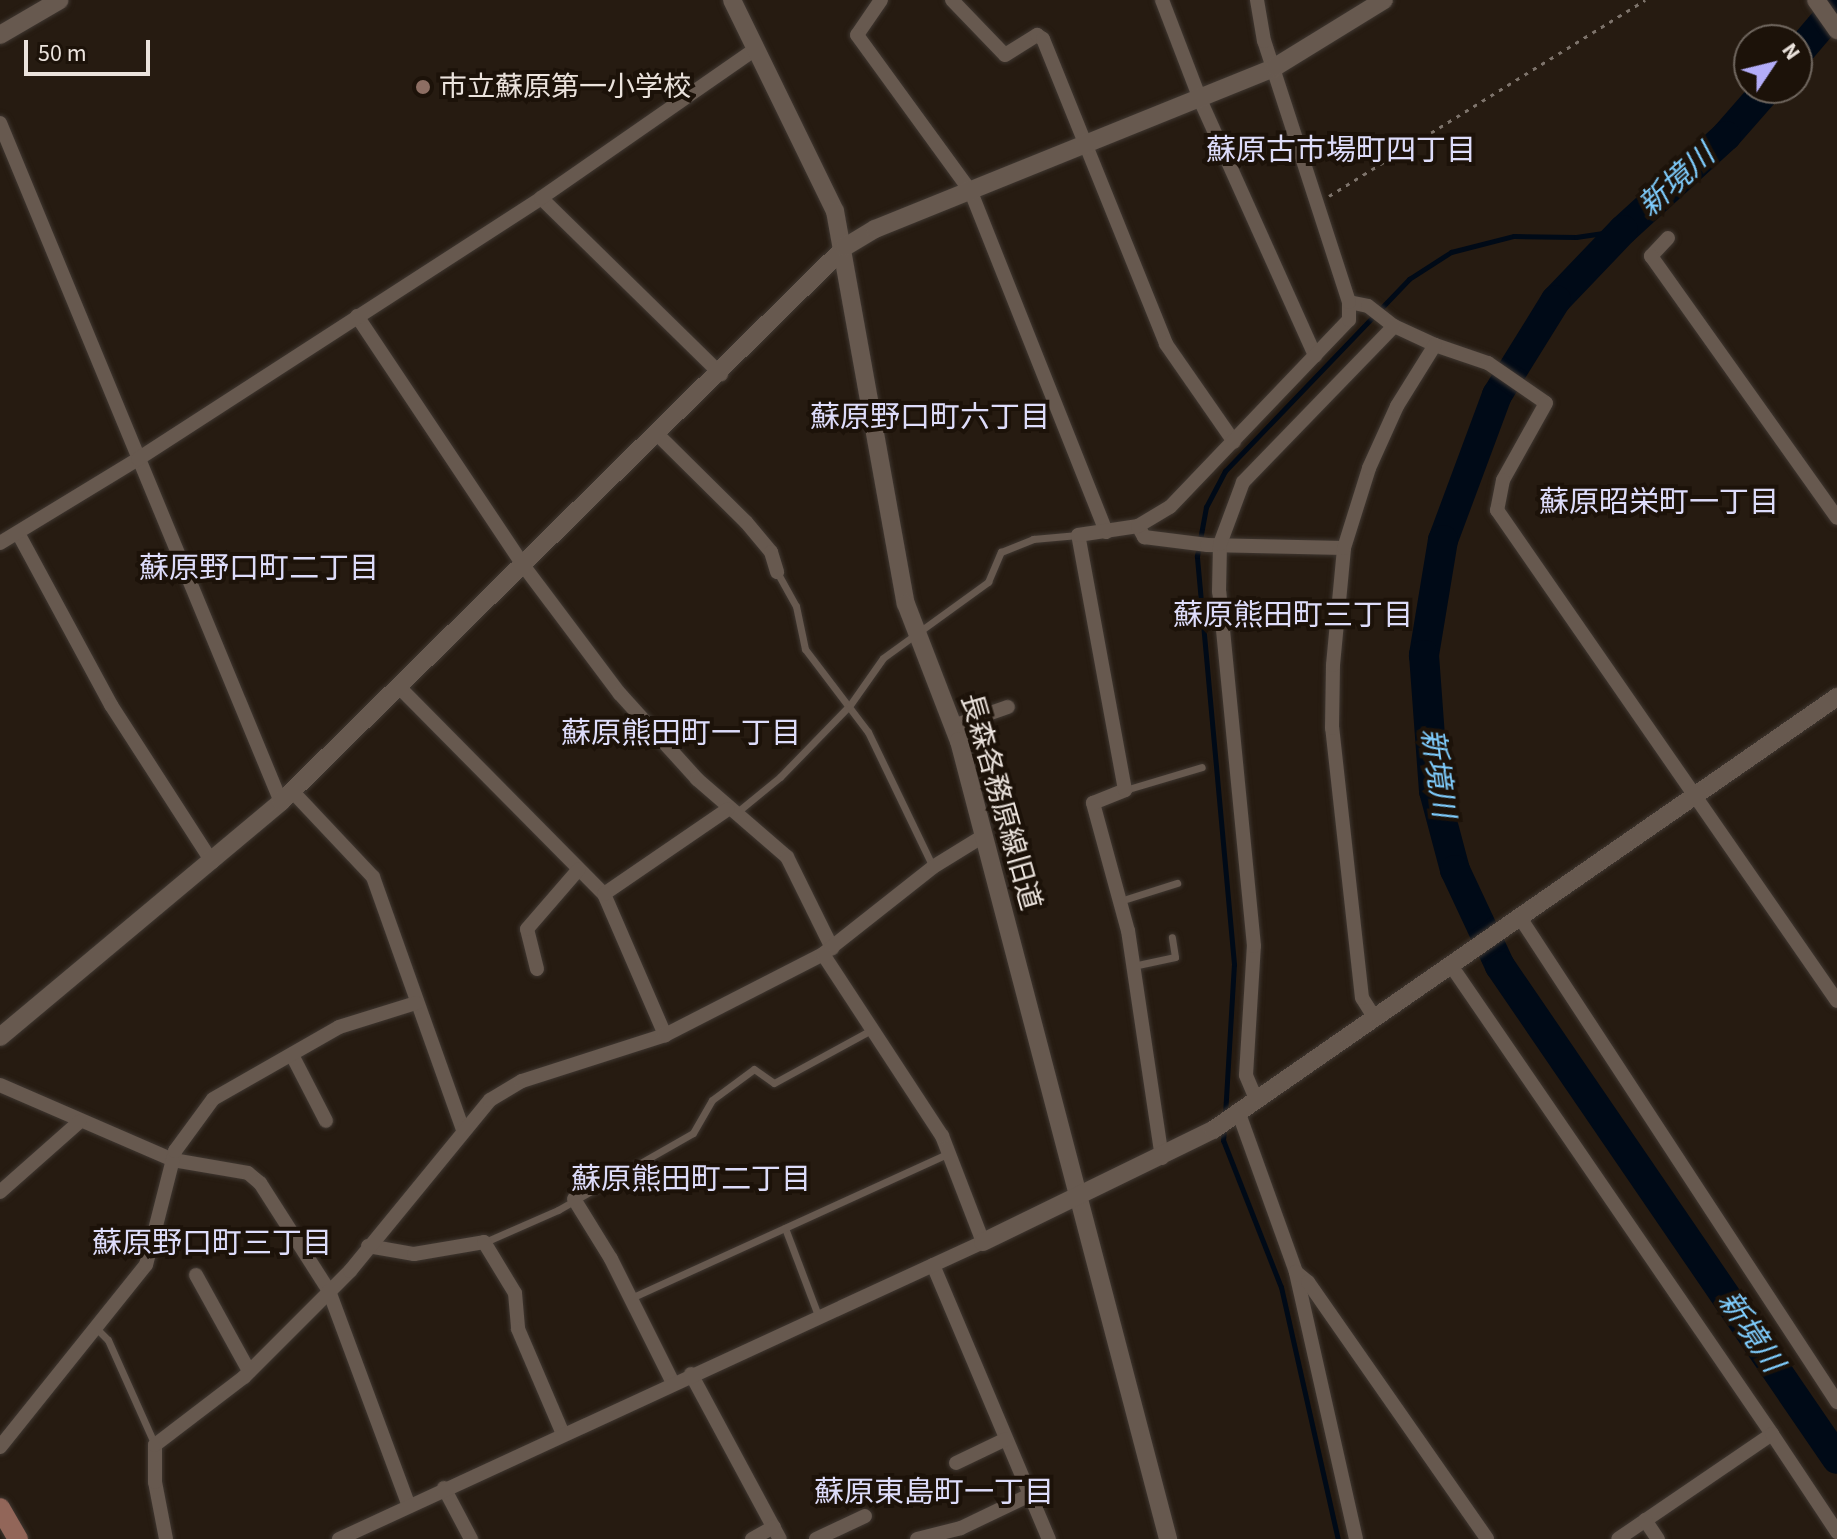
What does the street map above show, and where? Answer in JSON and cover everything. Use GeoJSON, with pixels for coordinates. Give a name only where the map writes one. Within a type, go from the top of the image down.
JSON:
{"type":"FeatureCollection","features":[{"type":"Feature","properties":{"kind":"main road"},"geometry":{"type":"LineString","coordinates":[[0,1508],[18,1539]]}},
{"type":"Feature","properties":{"kind":"street"},"geometry":{"type":"LineString","coordinates":[[0,35],[60,0]]}},
{"type":"Feature","properties":{"kind":"street","name":"長森各務原線旧道"},"geometry":{"type":"LineString","coordinates":[[732,0],[821,174],[845,247],[916,636],[953,726],[985,835],[1168,1539]]}},
{"type":"Feature","properties":{"kind":"street"},"geometry":{"type":"LineString","coordinates":[[881,0],[857,35],[971,192],[1106,532]]}},
{"type":"Feature","properties":{"kind":"street"},"geometry":{"type":"LineString","coordinates":[[952,0],[1005,55],[1037,35],[1043,39],[1172,355],[1234,442]]}},
{"type":"Feature","properties":{"kind":"street"},"geometry":{"type":"LineString","coordinates":[[1162,0],[1201,101],[1315,356]]}},
{"type":"Feature","properties":{"kind":"street"},"geometry":{"type":"LineString","coordinates":[[1162,1158],[1133,966],[1120,901],[1093,803],[1125,790],[1078,535],[1138,526],[1170,507],[1349,320],[1349,302],[1320,202],[1264,41],[1257,0]]}},
{"type":"Feature","properties":{"kind":"street"},"geometry":{"type":"LineString","coordinates":[[0,1037],[286,797],[721,374],[845,247],[875,229],[1201,101],[1275,67],[1384,0]]}},
{"type":"Feature","properties":{"kind":"street"},"geometry":{"type":"LineString","coordinates":[[1816,0],[1837,30]]}},
{"type":"Feature","properties":{"kind":"street"},"geometry":{"type":"LineString","coordinates":[[0,543],[138,459],[541,198],[757,48]]}},
{"type":"Feature","properties":{"kind":"street"},"geometry":{"type":"LineString","coordinates":[[0,123],[138,459],[286,797],[373,877],[463,1130]]}},
{"type":"Feature","properties":{"kind":"street"},"geometry":{"type":"LineString","coordinates":[[541,198],[721,374]]}},
{"type":"Feature","properties":{"kind":"street"},"geometry":{"type":"LineString","coordinates":[[1668,238],[1651,256],[1837,518]]}},
{"type":"Feature","properties":{"kind":"street"},"geometry":{"type":"LineString","coordinates":[[1349,302],[1368,306],[1391,323],[1435,345],[1488,363],[1546,403],[1503,480],[1497,510],[1837,1001]]}},
{"type":"Feature","properties":{"kind":"street"},"geometry":{"type":"LineString","coordinates":[[357,316],[523,565],[620,694],[732,811],[787,857],[827,951],[949,1153],[983,1242]]}},
{"type":"Feature","properties":{"kind":"street"},"geometry":{"type":"LineString","coordinates":[[1256,1099],[1246,1075],[1254,946],[1214,545],[1243,482],[1391,323]]}},
{"type":"Feature","properties":{"kind":"street"},"geometry":{"type":"LineString","coordinates":[[1374,1017],[1362,998],[1332,728],[1344,548],[1369,468],[1397,406],[1435,345]]}},
{"type":"Feature","properties":{"kind":"street"},"geometry":{"type":"LineString","coordinates":[[658,435],[746,522],[771,552],[777,572]]}},
{"type":"Feature","properties":{"kind":"street"},"geometry":{"type":"LineString","coordinates":[[1138,526],[1144,537],[1187,543],[1344,548]]}},
{"type":"Feature","properties":{"kind":"street"},"geometry":{"type":"LineString","coordinates":[[18,533],[111,705],[212,862]]}},
{"type":"Feature","properties":{"kind":"street"},"geometry":{"type":"LineString","coordinates":[[400,688],[604,894],[665,1035]]}},
{"type":"Feature","properties":{"kind":"street"},"geometry":{"type":"LineString","coordinates":[[339,1539],[408,1503],[1078,1199],[1213,1130],[1837,697]]}},
{"type":"Feature","properties":{"kind":"street"},"geometry":{"type":"LineString","coordinates":[[953,726],[1008,707]]}},
{"type":"Feature","properties":{"kind":"street"},"geometry":{"type":"LineString","coordinates":[[604,894],[732,811]]}},
{"type":"Feature","properties":{"kind":"street"},"geometry":{"type":"LineString","coordinates":[[166,1539],[155,1482],[155,1445],[249,1371],[329,1291],[490,1100],[522,1081],[665,1035],[827,951],[933,867],[985,835]]}},
{"type":"Feature","properties":{"kind":"street"},"geometry":{"type":"LineString","coordinates":[[537,969],[527,929],[579,869]]}},
{"type":"Feature","properties":{"kind":"street"},"geometry":{"type":"LineString","coordinates":[[1514,919],[1835,1394]]}},
{"type":"Feature","properties":{"kind":"street"},"geometry":{"type":"LineString","coordinates":[[1456,960],[1837,1532]]}},
{"type":"Feature","properties":{"kind":"street"},"geometry":{"type":"LineString","coordinates":[[0,1447],[146,1265],[173,1160],[213,1099],[339,1027],[416,1003]]}},
{"type":"Feature","properties":{"kind":"street"},"geometry":{"type":"LineString","coordinates":[[292,1055],[326,1121]]}},
{"type":"Feature","properties":{"kind":"street"},"geometry":{"type":"LineString","coordinates":[[0,1085],[79,1122],[173,1160],[248,1173],[260,1183],[329,1291],[408,1503]]}},
{"type":"Feature","properties":{"kind":"street"},"geometry":{"type":"LineString","coordinates":[[1237,1112],[1296,1272],[1356,1539]]}},
{"type":"Feature","properties":{"kind":"street"},"geometry":{"type":"LineString","coordinates":[[0,1192],[79,1122]]}},
{"type":"Feature","properties":{"kind":"street"},"geometry":{"type":"LineString","coordinates":[[574,1199],[611,1259],[628,1299],[673,1383]]}},
{"type":"Feature","properties":{"kind":"street"},"geometry":{"type":"LineString","coordinates":[[368,1246],[414,1254],[484,1242],[515,1293],[518,1329],[563,1434]]}},
{"type":"Feature","properties":{"kind":"street"},"geometry":{"type":"LineString","coordinates":[[933,1265],[1049,1539]]}},
{"type":"Feature","properties":{"kind":"street"},"geometry":{"type":"LineString","coordinates":[[1296,1272],[1308,1282],[1480,1537]]}},
{"type":"Feature","properties":{"kind":"street"},"geometry":{"type":"LineString","coordinates":[[196,1275],[249,1371]]}},
{"type":"Feature","properties":{"kind":"street"},"geometry":{"type":"LineString","coordinates":[[691,1374],[777,1533],[752,1539]]}},
{"type":"Feature","properties":{"kind":"street"},"geometry":{"type":"LineString","coordinates":[[1618,1539],[1772,1434]]}},
{"type":"Feature","properties":{"kind":"street"},"geometry":{"type":"LineString","coordinates":[[956,1463],[1006,1439]]}},
{"type":"Feature","properties":{"kind":"street"},"geometry":{"type":"LineString","coordinates":[[444,1488],[471,1539]]}},
{"type":"Feature","properties":{"kind":"street"},"geometry":{"type":"LineString","coordinates":[[917,1539],[961,1528],[1030,1495]]}},
{"type":"Feature","properties":{"kind":"street"},"geometry":{"type":"LineString","coordinates":[[816,1539],[865,1516]]}},
{"type":"Feature","properties":{"kind":"street"},"geometry":{"type":"LineString","coordinates":[[1645,1520],[1658,1539]]}},
{"type":"Feature","properties":{"kind":"lane"},"geometry":{"type":"LineString","coordinates":[[732,811],[780,777],[850,705],[883,658],[988,582],[1001,552],[1033,539],[1078,535]]}},
{"type":"Feature","properties":{"kind":"lane"},"geometry":{"type":"LineString","coordinates":[[777,572],[796,606],[805,649],[850,705],[903,798],[933,867]]}},
{"type":"Feature","properties":{"kind":"lane"},"geometry":{"type":"LineString","coordinates":[[1125,790],[1202,767]]}},
{"type":"Feature","properties":{"kind":"lane"},"geometry":{"type":"LineString","coordinates":[[1120,901],[1177,883]]}},
{"type":"Feature","properties":{"kind":"lane"},"geometry":{"type":"LineString","coordinates":[[1133,966],[1175,957],[1172,937]]}},
{"type":"Feature","properties":{"kind":"lane"},"geometry":{"type":"LineString","coordinates":[[484,1242],[574,1199],[693,1133],[712,1100],[754,1069],[774,1083],[873,1029]]}},
{"type":"Feature","properties":{"kind":"lane"},"geometry":{"type":"LineString","coordinates":[[628,1299],[949,1153]]}},
{"type":"Feature","properties":{"kind":"lane"},"geometry":{"type":"LineString","coordinates":[[785,1228],[819,1318]]}},
{"type":"Feature","properties":{"kind":"lane"},"geometry":{"type":"LineString","coordinates":[[95,1327],[108,1340],[155,1445]]}},
{"type":"Feature","properties":{"kind":"path"},"geometry":{"type":"LineString","coordinates":[[1320,202],[1645,0]]}},
{"type":"Feature","properties":{"kind":"waterway","name":"新境川"},"geometry":{"type":"LineString","coordinates":[[1813,35],[1837,7]]}},
{"type":"Feature","properties":{"kind":"waterway","name":"新境川"},"geometry":{"type":"LineString","coordinates":[[1754,104],[1726,136],[1623,230],[1556,300],[1497,395],[1443,540],[1424,655],[1434,791],[1455,870],[1500,966],[1837,1459]]}},
{"type":"Feature","properties":{"kind":"waterway"},"geometry":{"type":"LineString","coordinates":[[1225,1115],[1234,964],[1197,556],[1206,507],[1225,471],[1409,279],[1451,252],[1514,236],[1576,237],[1623,230]]}},
{"type":"Feature","properties":{"kind":"waterway"},"geometry":{"type":"LineString","coordinates":[[1224,1129],[1223,1140],[1281,1287],[1338,1539]]}},
{"type":"Feature","properties":{"kind":"place","name":"市立蘇原第一小学校"},"geometry":{"type":"Point","coordinates":[423,87]}},
{"type":"Feature","properties":{"kind":"district","name":"蘇原古市場町四丁目"},"geometry":{"type":"Point","coordinates":[1341,151]}},
{"type":"Feature","properties":{"kind":"district","name":"蘇原野口町六丁目"},"geometry":{"type":"Point","coordinates":[930,418]}},
{"type":"Feature","properties":{"kind":"district","name":"蘇原昭栄町一丁目"},"geometry":{"type":"Point","coordinates":[1659,503]}},
{"type":"Feature","properties":{"kind":"district","name":"蘇原野口町二丁目"},"geometry":{"type":"Point","coordinates":[259,569]}},
{"type":"Feature","properties":{"kind":"district","name":"蘇原熊田町三丁目"},"geometry":{"type":"Point","coordinates":[1293,616]}},
{"type":"Feature","properties":{"kind":"district","name":"蘇原熊田町一丁目"},"geometry":{"type":"Point","coordinates":[681,734]}},
{"type":"Feature","properties":{"kind":"district","name":"蘇原熊田町二丁目"},"geometry":{"type":"Point","coordinates":[691,1180]}},
{"type":"Feature","properties":{"kind":"district","name":"蘇原野口町三丁目"},"geometry":{"type":"Point","coordinates":[212,1244]}},
{"type":"Feature","properties":{"kind":"district","name":"蘇原東島町一丁目"},"geometry":{"type":"Point","coordinates":[934,1493]}}]}
